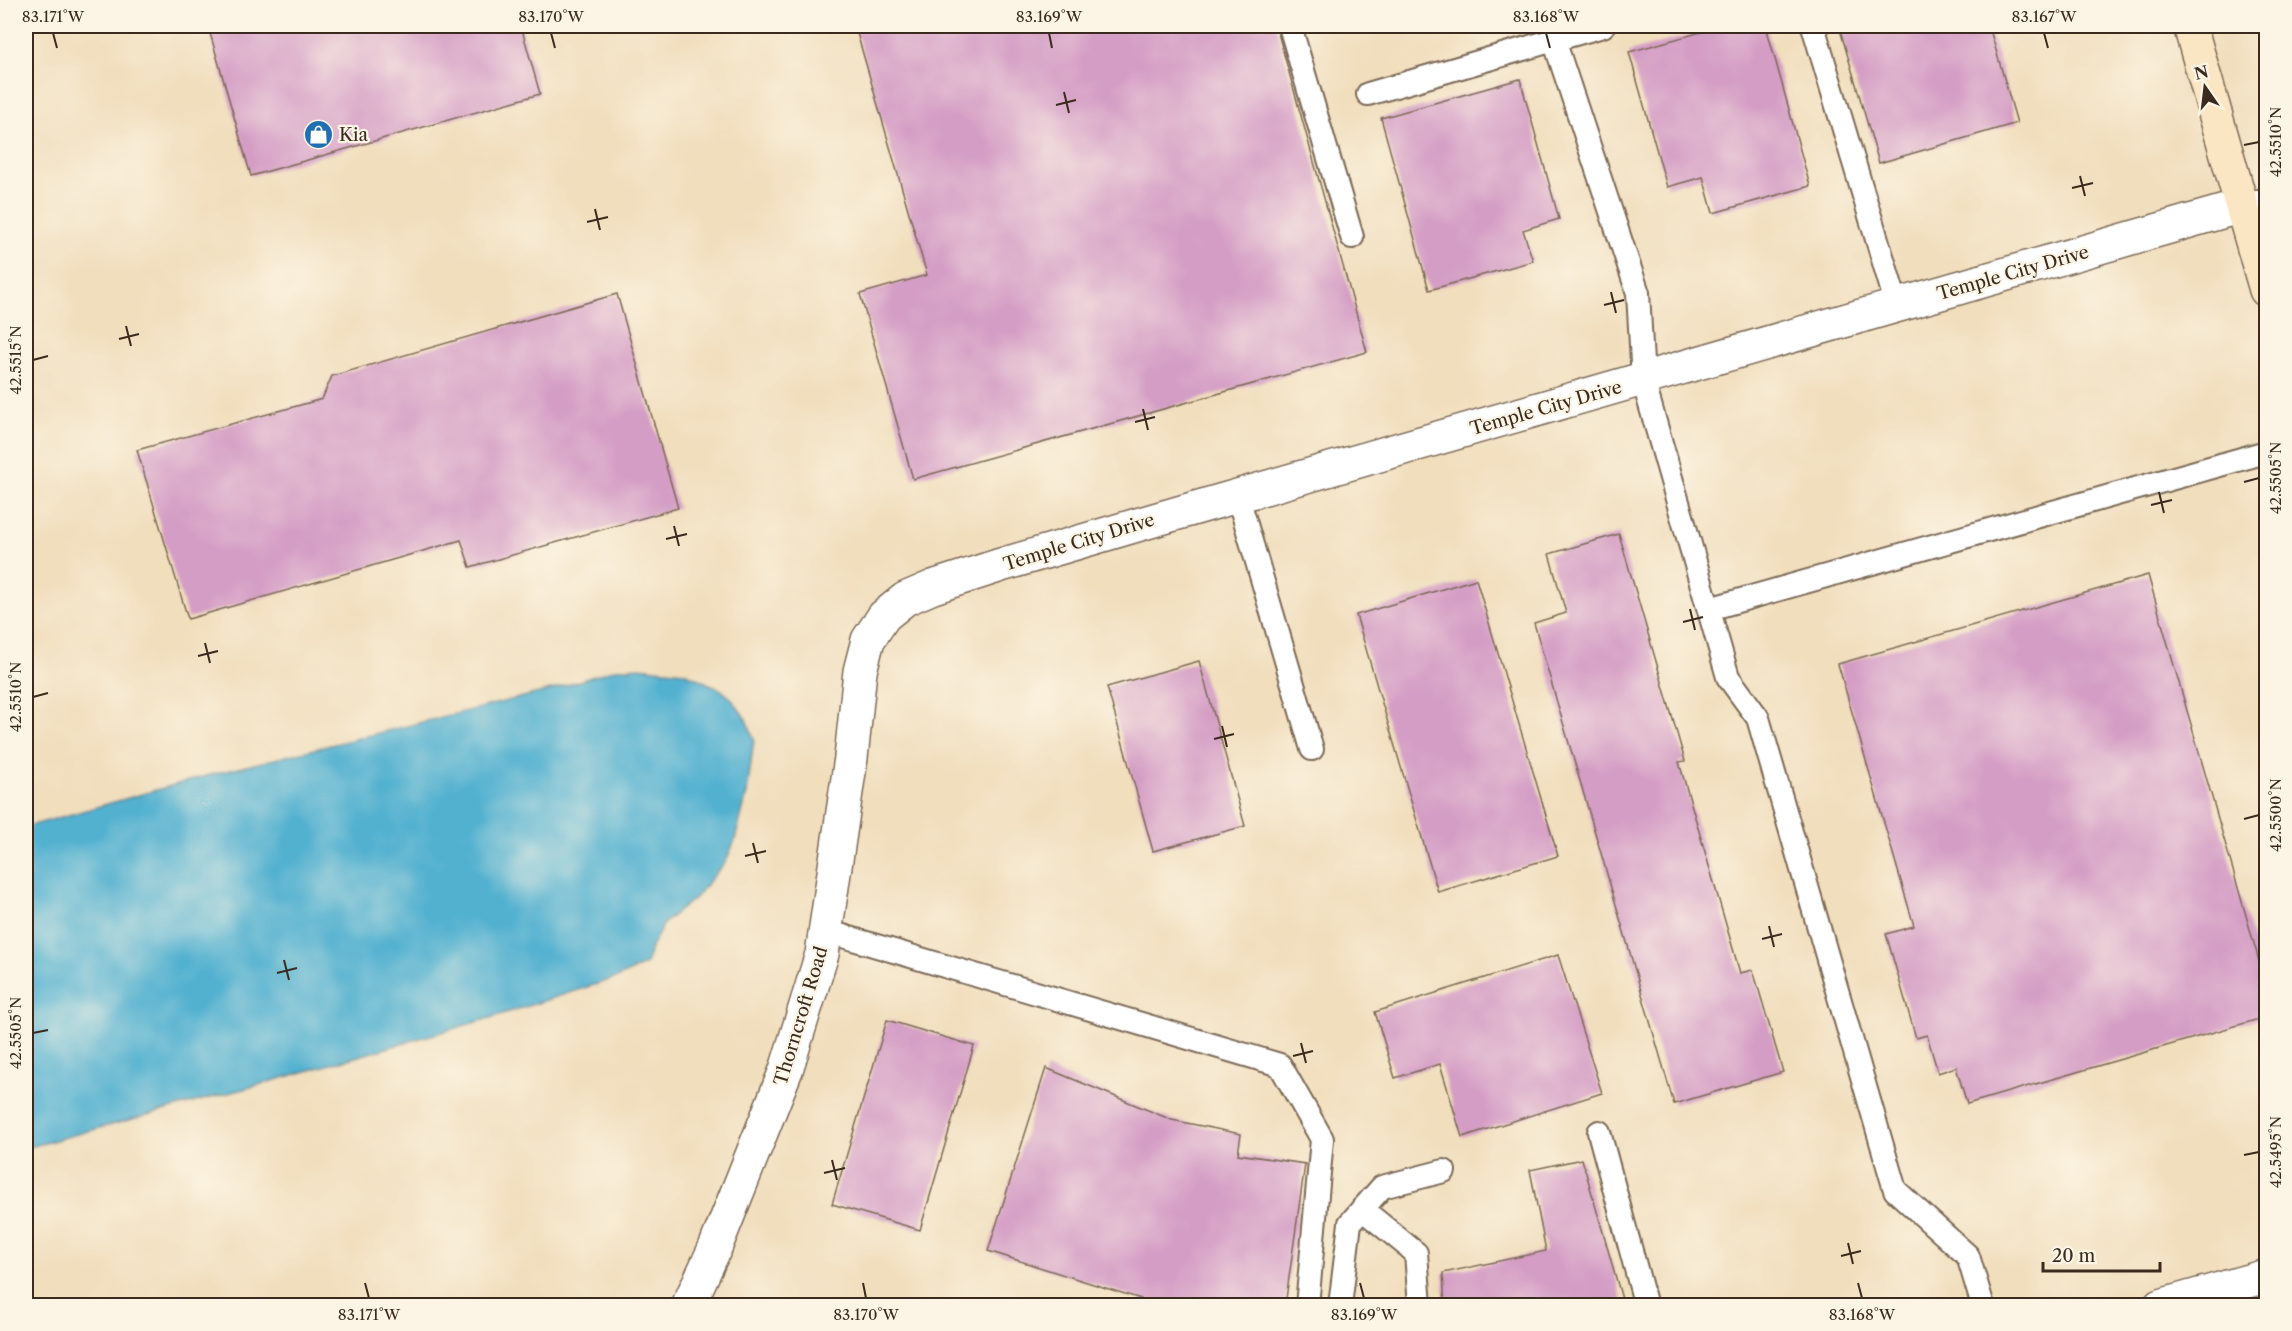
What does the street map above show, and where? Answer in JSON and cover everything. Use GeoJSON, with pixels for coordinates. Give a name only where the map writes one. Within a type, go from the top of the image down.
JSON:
{"type":"FeatureCollection","features":[{"type":"Feature","properties":{"kind":"main road"},"geometry":{"type":"LineString","coordinates":[[2190,26],[2254,203],[2266,290]]}},
{"type":"Feature","properties":{"kind":"street","name":"Temple City Drive"},"geometry":{"type":"LineString","coordinates":[[868,640],[884,616],[904,599],[933,587],[1154,520],[2254,203]]}},
{"type":"Feature","properties":{"kind":"street","name":"Thorncroft Road"},"geometry":{"type":"LineString","coordinates":[[692,1304],[786,1070],[822,954],[851,758],[860,671],[868,640]]}},
{"type":"Feature","properties":{"kind":"street"},"geometry":{"type":"LineString","coordinates":[[2160,1305],[2266,1276]]}},
{"type":"Feature","properties":{"kind":"lane"},"geometry":{"type":"LineString","coordinates":[[1290,26],[1353,237]]}},
{"type":"Feature","properties":{"kind":"lane"},"geometry":{"type":"LineString","coordinates":[[1368,94],[1603,26]]}},
{"type":"Feature","properties":{"kind":"lane"},"geometry":{"type":"LineString","coordinates":[[1813,26],[1897,306]]}},
{"type":"Feature","properties":{"kind":"lane"},"geometry":{"type":"LineString","coordinates":[[1554,40],[1638,293],[1643,380],[1728,677],[1758,718],[1895,1190],[1968,1256],[1983,1305]]}},
{"type":"Feature","properties":{"kind":"lane"},"geometry":{"type":"LineString","coordinates":[[1709,609],[2266,452]]}},
{"type":"Feature","properties":{"kind":"lane"},"geometry":{"type":"LineString","coordinates":[[1238,497],[1312,749]]}},
{"type":"Feature","properties":{"kind":"lane"},"geometry":{"type":"LineString","coordinates":[[826,931],[1280,1065],[1322,1139],[1307,1305]]}},
{"type":"Feature","properties":{"kind":"lane"},"geometry":{"type":"LineString","coordinates":[[1599,1132],[1646,1305]]}},
{"type":"Feature","properties":{"kind":"lane"},"geometry":{"type":"LineString","coordinates":[[1340,1305],[1350,1223],[1382,1187],[1444,1171]]}},
{"type":"Feature","properties":{"kind":"lane"},"geometry":{"type":"LineString","coordinates":[[1362,1209],[1416,1253],[1420,1305]]}},
{"type":"Feature","properties":{"kind":"water"},"geometry":{"type":"Polygon","coordinates":[[[639,667],[684,672],[720,689],[732,699],[746,719],[754,739],[747,793],[735,840],[726,861],[695,898],[665,922],[652,945],[646,964],[619,977],[490,1018],[262,1084],[26,1148],[26,827],[202,777],[555,689],[615,669],[639,667]]]}},
{"type":"Feature","properties":{"kind":"building","name":"Kia"},"geometry":{"type":"Polygon","coordinates":[[[208,26],[521,26],[540,94],[251,176],[208,26]]]}},
{"type":"Feature","properties":{"kind":"building"},"geometry":{"type":"Polygon","coordinates":[[[855,26],[1276,26],[1367,352],[913,479],[860,294],[927,275],[855,26]]]}},
{"type":"Feature","properties":{"kind":"building"},"geometry":{"type":"Polygon","coordinates":[[[1723,26],[1766,26],[1810,186],[1713,213],[1703,177],[1667,187],[1629,52],[1723,26]]]}},
{"type":"Feature","properties":{"kind":"building"},"geometry":{"type":"Polygon","coordinates":[[[1839,26],[1989,26],[2017,123],[1879,163],[1839,26]]]}},
{"type":"Feature","properties":{"kind":"building"},"geometry":{"type":"Polygon","coordinates":[[[1520,79],[1559,219],[1523,230],[1533,261],[1429,290],[1381,118],[1520,79]]]}},
{"type":"Feature","properties":{"kind":"building"},"geometry":{"type":"Polygon","coordinates":[[[617,294],[678,508],[470,567],[461,540],[188,619],[137,450],[322,399],[332,376],[617,294]]]}},
{"type":"Feature","properties":{"kind":"building"},"geometry":{"type":"Polygon","coordinates":[[[1619,534],[1685,761],[1679,762],[1740,973],[1753,970],[1783,1072],[1674,1104],[1534,623],[1566,613],[1549,554],[1619,534]]]}},
{"type":"Feature","properties":{"kind":"building"},"geometry":{"type":"Polygon","coordinates":[[[2148,575],[2266,985],[2266,1017],[1967,1104],[1956,1067],[1938,1073],[1927,1035],[1916,1038],[1886,934],[1914,926],[1838,664],[2148,575]]]}},
{"type":"Feature","properties":{"kind":"building"},"geometry":{"type":"Polygon","coordinates":[[[1476,579],[1558,856],[1438,892],[1356,615],[1476,579]]]}},
{"type":"Feature","properties":{"kind":"building"},"geometry":{"type":"Polygon","coordinates":[[[1199,661],[1245,826],[1153,851],[1107,687],[1199,661]]]}},
{"type":"Feature","properties":{"kind":"building"},"geometry":{"type":"Polygon","coordinates":[[[1558,955],[1602,1093],[1462,1137],[1440,1064],[1395,1078],[1375,1012],[1558,955]]]}},
{"type":"Feature","properties":{"kind":"building"},"geometry":{"type":"Polygon","coordinates":[[[887,1020],[974,1046],[920,1230],[832,1204],[887,1020]]]}},
{"type":"Feature","properties":{"kind":"building"},"geometry":{"type":"Polygon","coordinates":[[[1046,1068],[1172,1120],[1241,1134],[1238,1154],[1305,1164],[1285,1306],[1140,1306],[1141,1299],[988,1251],[1046,1068]]]}},
{"type":"Feature","properties":{"kind":"building"},"geometry":{"type":"Polygon","coordinates":[[[1582,1159],[1624,1306],[1445,1306],[1443,1273],[1546,1251],[1530,1170],[1582,1159]]]}},
{"type":"Feature","properties":{"kind":"place","name":"Kia"},"geometry":{"type":"Point","coordinates":[318,135]}}]}
